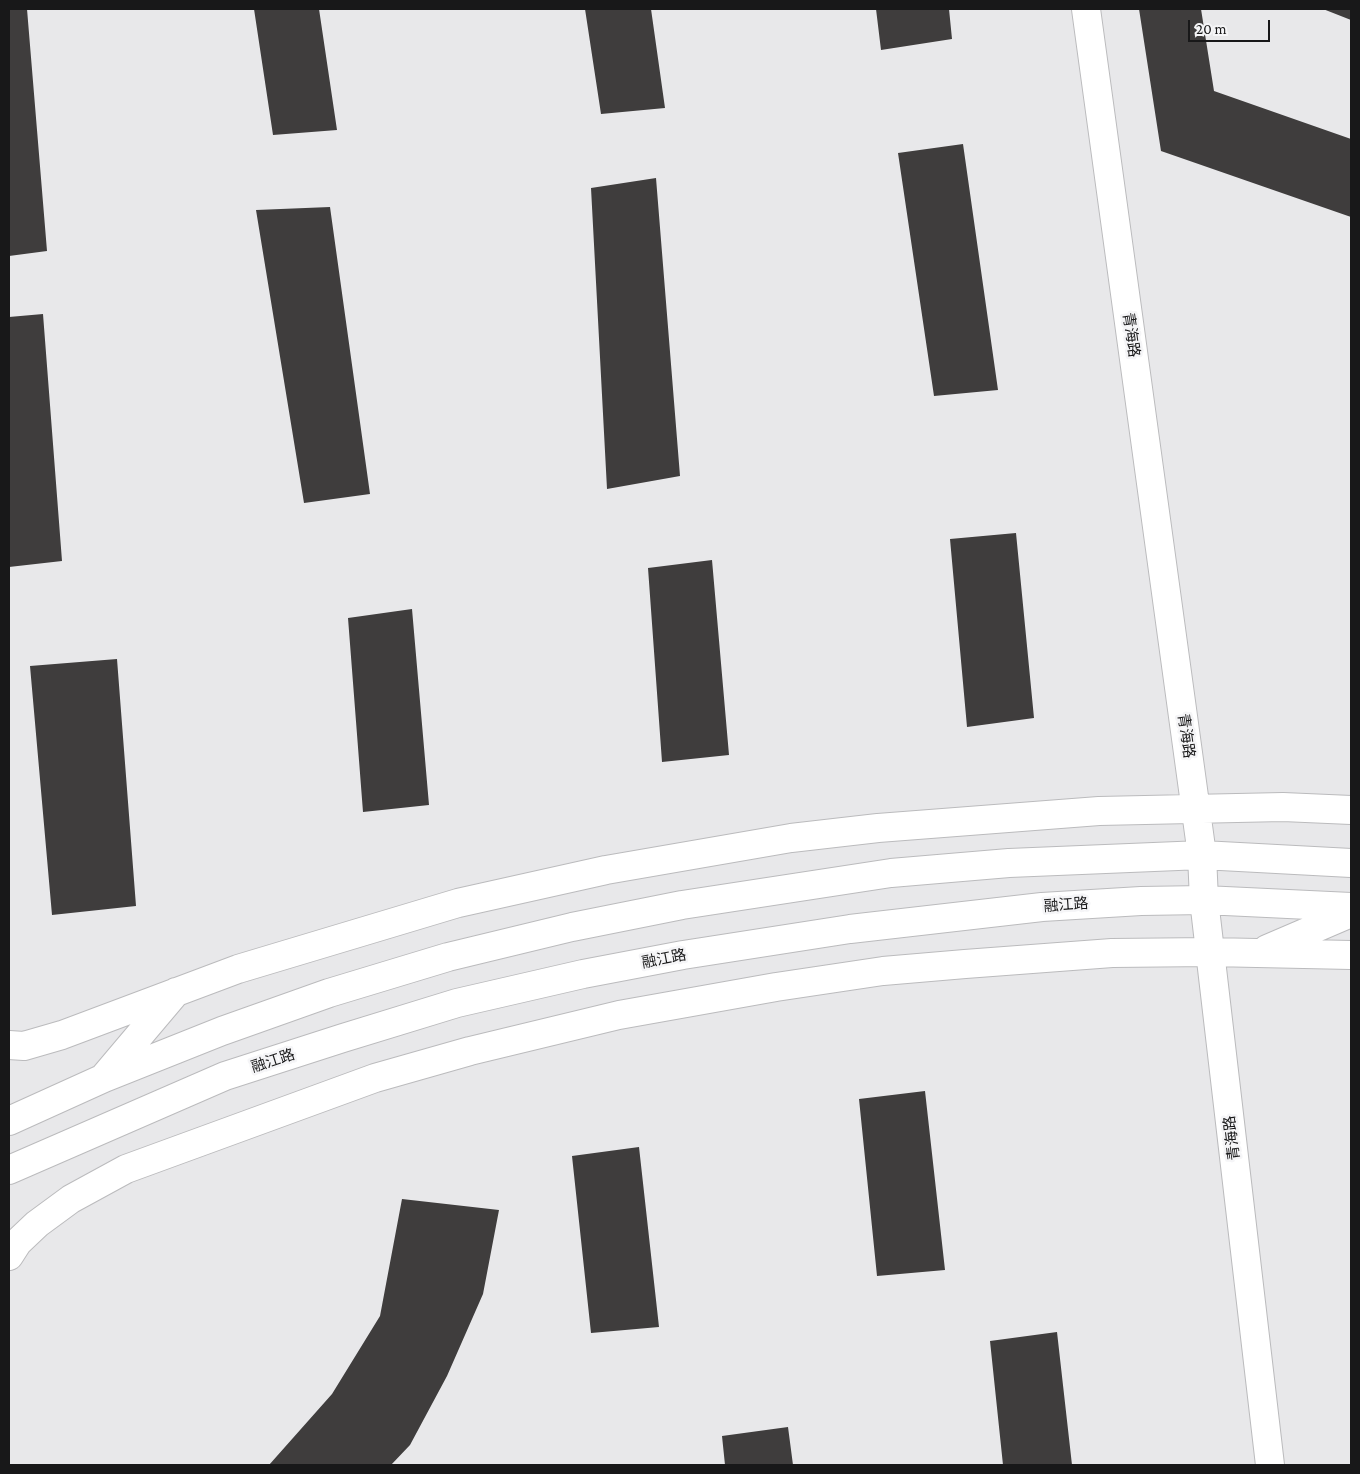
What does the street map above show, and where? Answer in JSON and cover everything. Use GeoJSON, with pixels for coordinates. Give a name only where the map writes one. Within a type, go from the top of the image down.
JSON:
{"type":"FeatureCollection","features":[{"type":"Feature","properties":{"kind":"street","name":"青海路"},"geometry":{"type":"LineString","coordinates":[[1086,9],[1202,855],[1204,900],[1270,1465]]}},
{"type":"Feature","properties":{"kind":"street"},"geometry":{"type":"LineString","coordinates":[[9,1045],[24,1046],[62,1035],[238,968],[458,903],[625,867],[791,838],[878,828],[1099,811],[1283,807],[1351,810]]}},
{"type":"Feature","properties":{"kind":"street"},"geometry":{"type":"LineString","coordinates":[[9,1121],[104,1078],[222,1031],[328,993],[448,957],[572,926],[682,905],[891,873],[1010,863],[1202,855],[1351,863]]}},
{"type":"Feature","properties":{"kind":"street","name":"融江路"},"geometry":{"type":"LineString","coordinates":[[9,1170],[225,1076],[457,1003],[583,974],[682,955],[850,929],[1042,907],[1141,901],[1204,900],[1351,907]]}},
{"type":"Feature","properties":{"kind":"street"},"geometry":{"type":"LineString","coordinates":[[1258,953],[1351,913]]}},
{"type":"Feature","properties":{"kind":"street"},"geometry":{"type":"LineString","coordinates":[[9,1256],[24,1236],[64,1204],[126,1169],[375,1078],[470,1050],[619,1015],[776,987],[883,972],[1112,953],[1210,952],[1351,955]]}},
{"type":"Feature","properties":{"kind":"street"},"geometry":{"type":"LineString","coordinates":[[104,1078],[177,991]]}},
{"type":"Feature","properties":{"kind":"building"},"geometry":{"type":"Polygon","coordinates":[[[9,9],[27,9],[47,251],[9,256],[9,9]]]}},
{"type":"Feature","properties":{"kind":"building"},"geometry":{"type":"Polygon","coordinates":[[[254,9],[319,9],[337,130],[273,135],[254,9]]]}},
{"type":"Feature","properties":{"kind":"building"},"geometry":{"type":"Polygon","coordinates":[[[585,9],[651,9],[665,108],[601,114],[585,9]]]}},
{"type":"Feature","properties":{"kind":"building"},"geometry":{"type":"Polygon","coordinates":[[[876,9],[949,9],[952,39],[881,50],[876,9]]]}},
{"type":"Feature","properties":{"kind":"building"},"geometry":{"type":"Polygon","coordinates":[[[1139,9],[1201,9],[1214,91],[1351,139],[1351,217],[1161,151],[1139,9]]]}},
{"type":"Feature","properties":{"kind":"building"},"geometry":{"type":"Polygon","coordinates":[[[1323,9],[1351,9],[1351,20],[1323,9]]]}},
{"type":"Feature","properties":{"kind":"building"},"geometry":{"type":"Polygon","coordinates":[[[963,144],[998,390],[934,396],[898,153],[963,144]]]}},
{"type":"Feature","properties":{"kind":"building"},"geometry":{"type":"Polygon","coordinates":[[[656,178],[680,476],[607,489],[591,188],[656,178]]]}},
{"type":"Feature","properties":{"kind":"building"},"geometry":{"type":"Polygon","coordinates":[[[330,207],[370,494],[304,503],[256,210],[330,207]]]}},
{"type":"Feature","properties":{"kind":"building"},"geometry":{"type":"Polygon","coordinates":[[[43,314],[62,561],[9,567],[9,317],[43,314]]]}},
{"type":"Feature","properties":{"kind":"building"},"geometry":{"type":"Polygon","coordinates":[[[1016,533],[1034,718],[967,727],[950,539],[1016,533]]]}},
{"type":"Feature","properties":{"kind":"building"},"geometry":{"type":"Polygon","coordinates":[[[712,560],[729,755],[662,762],[648,568],[712,560]]]}},
{"type":"Feature","properties":{"kind":"building"},"geometry":{"type":"Polygon","coordinates":[[[412,609],[429,805],[363,812],[348,618],[412,609]]]}},
{"type":"Feature","properties":{"kind":"building"},"geometry":{"type":"Polygon","coordinates":[[[117,659],[136,906],[52,915],[30,666],[117,659]]]}},
{"type":"Feature","properties":{"kind":"building"},"geometry":{"type":"Polygon","coordinates":[[[925,1091],[945,1270],[877,1276],[859,1099],[925,1091]]]}},
{"type":"Feature","properties":{"kind":"building"},"geometry":{"type":"Polygon","coordinates":[[[639,1147],[659,1327],[591,1333],[572,1156],[639,1147]]]}},
{"type":"Feature","properties":{"kind":"building"},"geometry":{"type":"Polygon","coordinates":[[[402,1199],[499,1210],[483,1294],[447,1376],[410,1445],[391,1465],[269,1465],[332,1394],[380,1316],[402,1199]]]}},
{"type":"Feature","properties":{"kind":"building"},"geometry":{"type":"Polygon","coordinates":[[[1057,1332],[1072,1465],[1003,1465],[990,1341],[1057,1332]]]}},
{"type":"Feature","properties":{"kind":"building"},"geometry":{"type":"Polygon","coordinates":[[[788,1427],[793,1465],[725,1465],[722,1436],[788,1427]]]}}]}
